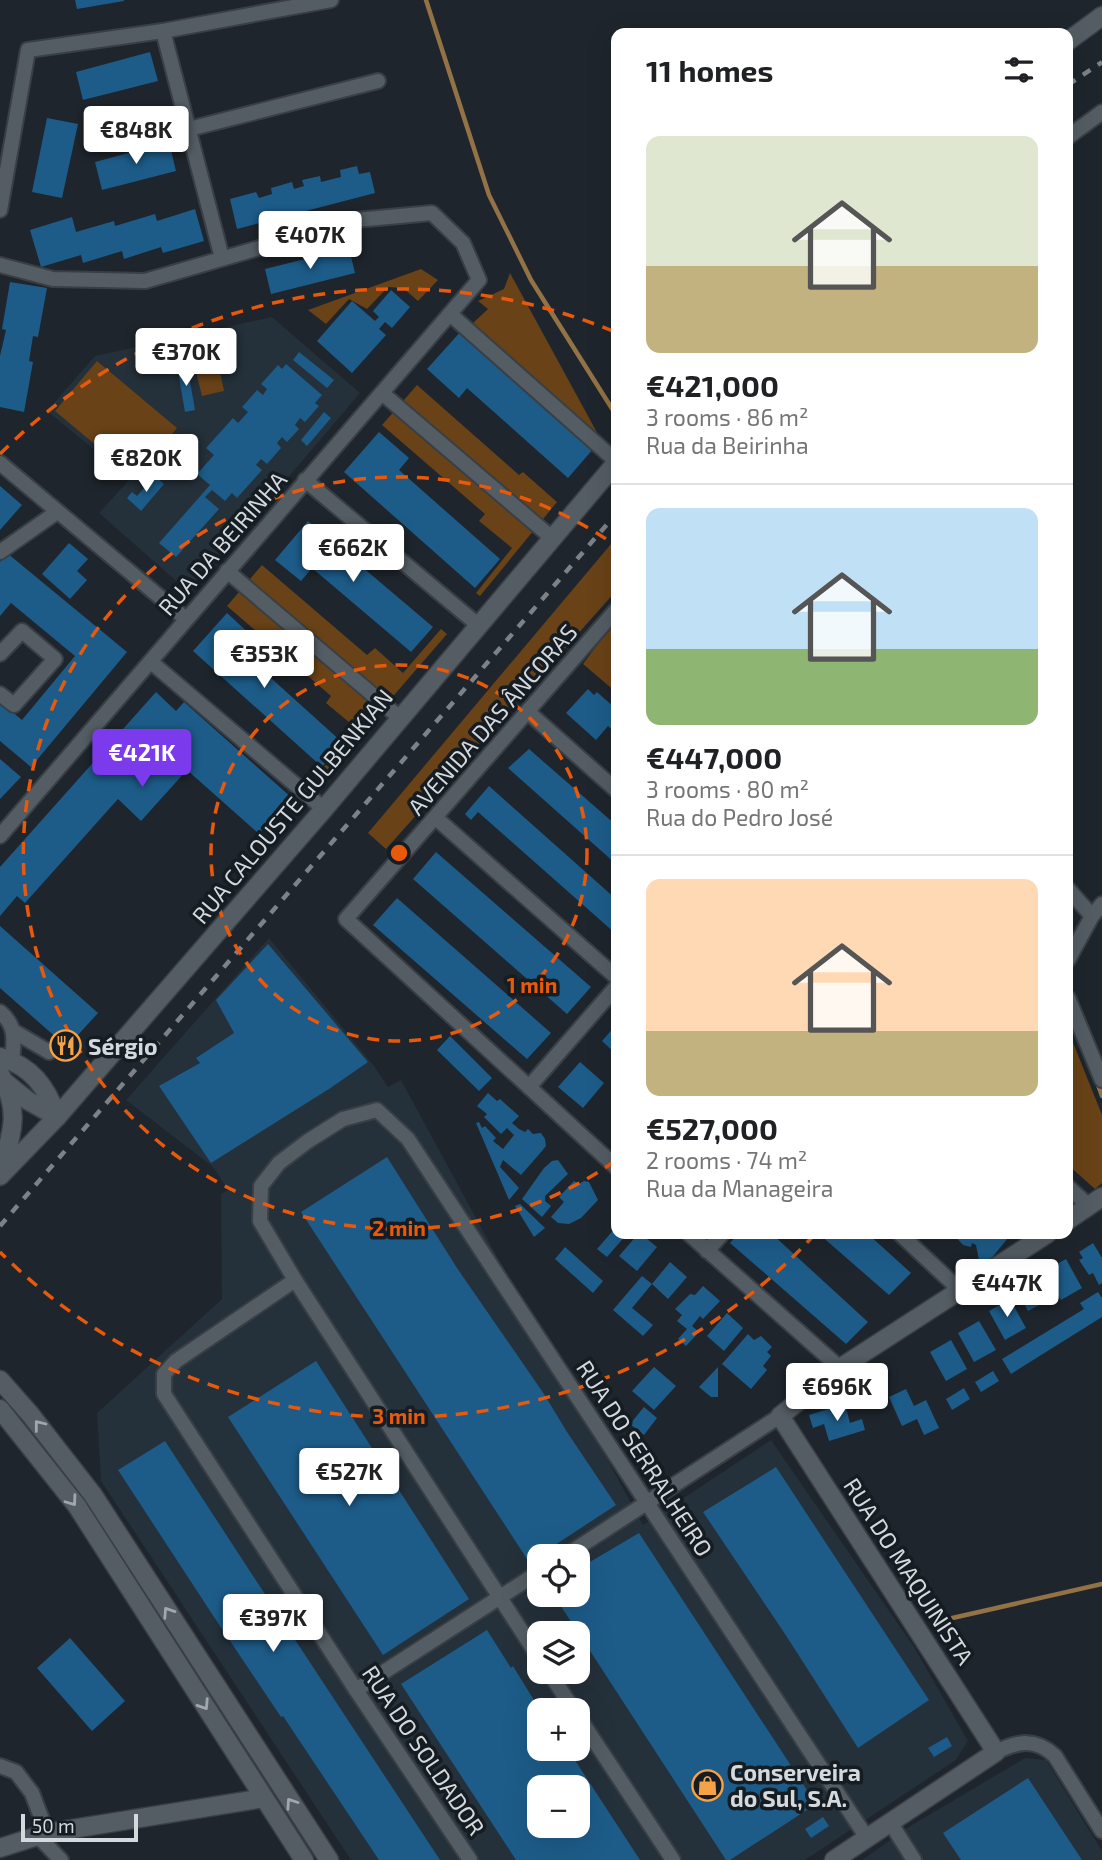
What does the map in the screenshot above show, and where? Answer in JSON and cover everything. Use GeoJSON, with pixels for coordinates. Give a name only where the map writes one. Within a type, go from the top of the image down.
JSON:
{"type":"FeatureCollection","features":[{"type":"Feature","properties":{"kind":"street"},"geometry":{"type":"LineString","coordinates":[[0,210],[28,50],[163,31],[331,0]]}},
{"type":"Feature","properties":{"kind":"street"},"geometry":{"type":"LineString","coordinates":[[1073,37],[1102,16]]}},
{"type":"Feature","properties":{"kind":"street"},"geometry":{"type":"LineString","coordinates":[[0,265],[53,279],[145,281],[222,258],[163,31]]}},
{"type":"Feature","properties":{"kind":"street"},"geometry":{"type":"LineString","coordinates":[[189,129],[378,81]]}},
{"type":"Feature","properties":{"kind":"street"},"geometry":{"type":"LineString","coordinates":[[1073,133],[1102,112]]}},
{"type":"Feature","properties":{"kind":"street","name":"RUA DA BEIRINHA"},"geometry":{"type":"LineString","coordinates":[[1,832],[151,662],[479,280],[463,243],[432,213],[356,220],[222,258]]}},
{"type":"Feature","properties":{"kind":"street"},"geometry":{"type":"LineString","coordinates":[[450,314],[611,458]]}},
{"type":"Feature","properties":{"kind":"street"},"geometry":{"type":"LineString","coordinates":[[382,393],[552,538]]}},
{"type":"Feature","properties":{"kind":"street"},"geometry":{"type":"LineString","coordinates":[[0,463],[186,619]]}},
{"type":"Feature","properties":{"kind":"street","name":"RUA CALOUSTE GULBENKIAN"},"geometry":{"type":"LineString","coordinates":[[0,1176],[57,1116],[324,809],[611,468]]}},
{"type":"Feature","properties":{"kind":"street"},"geometry":{"type":"LineString","coordinates":[[305,480],[478,625]]}},
{"type":"Feature","properties":{"kind":"street"},"geometry":{"type":"LineString","coordinates":[[0,552],[57,512]]}},
{"type":"Feature","properties":{"kind":"street"},"geometry":{"type":"LineString","coordinates":[[227,571],[400,718]]}},
{"type":"Feature","properties":{"kind":"street","name":"AVENIDA DAS ÂNCORAS"},"geometry":{"type":"LineString","coordinates":[[528,1087],[346,919],[611,616]]}},
{"type":"Feature","properties":{"kind":"street"},"geometry":{"type":"LineString","coordinates":[[0,654],[22,631],[55,659],[14,705],[0,694]]}},
{"type":"Feature","properties":{"kind":"street"},"geometry":{"type":"LineString","coordinates":[[151,662],[324,809]]}},
{"type":"Feature","properties":{"kind":"street"},"geometry":{"type":"LineString","coordinates":[[528,712],[611,786]]}},
{"type":"Feature","properties":{"kind":"street"},"geometry":{"type":"LineString","coordinates":[[436,818],[611,973]]}},
{"type":"Feature","properties":{"kind":"street"},"geometry":{"type":"LineString","coordinates":[[1073,894],[1092,916]]}},
{"type":"Feature","properties":{"kind":"street"},"geometry":{"type":"LineString","coordinates":[[1073,951],[1092,916],[1102,904]]}},
{"type":"Feature","properties":{"kind":"street"},"geometry":{"type":"LineString","coordinates":[[611,993],[528,1087],[611,1162]]}},
{"type":"Feature","properties":{"kind":"street"},"geometry":{"type":"LineString","coordinates":[[1073,1010],[1102,1080]]}},
{"type":"Feature","properties":{"kind":"street"},"geometry":{"type":"LineString","coordinates":[[0,1012],[15,1032],[50,1052]]}},
{"type":"Feature","properties":{"kind":"street"},"geometry":{"type":"LineString","coordinates":[[0,1176],[14,1122],[13,1105],[4,1068],[15,1032]]}},
{"type":"Feature","properties":{"kind":"street"},"geometry":{"type":"LineString","coordinates":[[4,1068],[63,1089],[73,1089],[85,1084]]}},
{"type":"Feature","properties":{"kind":"street"},"geometry":{"type":"LineString","coordinates":[[4,1068],[27,1100],[57,1116]]}},
{"type":"Feature","properties":{"kind":"street"},"geometry":{"type":"LineString","coordinates":[[38,1078],[50,1097],[57,1116]]}},
{"type":"Feature","properties":{"kind":"street","name":"RUA DO SERRALHEIRO"},"geometry":{"type":"LineString","coordinates":[[295,1280],[260,1222],[261,1186],[279,1163],[308,1141],[343,1119],[377,1110],[408,1139],[867,1838]]}},
{"type":"Feature","properties":{"kind":"street"},"geometry":{"type":"LineString","coordinates":[[1073,1190],[1096,1202],[1073,1217]]}},
{"type":"Feature","properties":{"kind":"street"},"geometry":{"type":"LineString","coordinates":[[694,1239],[840,1368]]}},
{"type":"Feature","properties":{"kind":"street"},"geometry":{"type":"LineString","coordinates":[[707,1251],[718,1239]]}},
{"type":"Feature","properties":{"kind":"street"},"geometry":{"type":"LineString","coordinates":[[905,1239],[961,1291]]}},
{"type":"Feature","properties":{"kind":"street"},"geometry":{"type":"LineString","coordinates":[[583,1544],[780,1416],[840,1368],[1039,1239]]}},
{"type":"Feature","properties":{"kind":"street"},"geometry":{"type":"LineString","coordinates":[[295,1280],[527,1639]]}},
{"type":"Feature","properties":{"kind":"street","name":"RUA DO SOLDADOR"},"geometry":{"type":"LineString","coordinates":[[295,1280],[176,1361],[164,1374],[164,1394],[470,1860]]}},
{"type":"Feature","properties":{"kind":"street"},"geometry":{"type":"LineString","coordinates":[[0,1380],[93,1495],[329,1860]]}},
{"type":"Feature","properties":{"kind":"street"},"geometry":{"type":"LineString","coordinates":[[0,1409],[77,1506],[304,1860]]}},
{"type":"Feature","properties":{"kind":"street","name":"RUA DO MAQUINISTA"},"geometry":{"type":"LineString","coordinates":[[780,1416],[996,1752]]}},
{"type":"Feature","properties":{"kind":"street"},"geometry":{"type":"LineString","coordinates":[[356,1690],[527,1580]]}},
{"type":"Feature","properties":{"kind":"street"},"geometry":{"type":"LineString","coordinates":[[590,1734],[673,1860]]}},
{"type":"Feature","properties":{"kind":"street"},"geometry":{"type":"LineString","coordinates":[[834,1860],[996,1752],[1012,1744],[1025,1742],[1046,1748],[1055,1756],[1102,1831]]}},
{"type":"Feature","properties":{"kind":"street"},"geometry":{"type":"LineString","coordinates":[[0,1766],[16,1772],[32,1793],[42,1835],[61,1860]]}},
{"type":"Feature","properties":{"kind":"street"},"geometry":{"type":"LineString","coordinates":[[0,1848],[42,1835],[264,1798]]}},
{"type":"Feature","properties":{"kind":"street"},"geometry":{"type":"LineString","coordinates":[[890,1822],[914,1860]]}},
{"type":"Feature","properties":{"kind":"shaded area"},"geometry":{"type":"Polygon","coordinates":[[[421,269],[438,280],[418,301],[403,288],[388,287],[367,309],[349,299],[326,324],[308,310],[421,269]]]}},
{"type":"Feature","properties":{"kind":"shaded area"},"geometry":{"type":"Polygon","coordinates":[[[510,273],[600,438],[472,324],[488,309],[478,301],[504,289],[510,273]]]}},
{"type":"Feature","properties":{"kind":"shaded area"},"geometry":{"type":"Polygon","coordinates":[[[272,317],[360,393],[190,593],[99,513],[130,479],[47,411],[95,356],[272,317]]]}},
{"type":"Feature","properties":{"kind":"shaded area"},"geometry":{"type":"Polygon","coordinates":[[[97,361],[177,428],[135,478],[55,411],[97,361]]]}},
{"type":"Feature","properties":{"kind":"shaded area"},"geometry":{"type":"Polygon","coordinates":[[[219,367],[224,391],[202,396],[196,372],[219,367]]]}},
{"type":"Feature","properties":{"kind":"shaded area"},"geometry":{"type":"Polygon","coordinates":[[[417,385],[519,475],[523,472],[557,502],[480,596],[476,593],[512,548],[479,521],[485,514],[382,425],[417,385]]]}},
{"type":"Feature","properties":{"kind":"shaded area"},"geometry":{"type":"Polygon","coordinates":[[[611,544],[611,597],[386,849],[368,833],[611,544]]]}},
{"type":"Feature","properties":{"kind":"shaded area"},"geometry":{"type":"Polygon","coordinates":[[[262,565],[367,655],[375,648],[403,673],[441,629],[447,634],[324,776],[320,772],[356,728],[326,703],[331,696],[227,606],[262,565]]]}},
{"type":"Feature","properties":{"kind":"shaded area"},"geometry":{"type":"Polygon","coordinates":[[[611,626],[611,688],[583,664],[611,626]]]}},
{"type":"Feature","properties":{"kind":"shaded area"},"geometry":{"type":"Polygon","coordinates":[[[269,938],[374,1066],[388,1087],[401,1080],[643,1525],[771,1440],[914,1647],[968,1741],[956,1760],[805,1860],[351,1860],[101,1481],[97,1413],[222,1299],[221,1194],[228,1190],[213,1167],[126,1100],[269,938]]]}},
{"type":"Feature","properties":{"kind":"shaded area"},"geometry":{"type":"Polygon","coordinates":[[[1073,1042],[1102,1115],[1102,1183],[1095,1189],[1073,1169],[1073,1042]]]}},
{"type":"Feature","properties":{"kind":"shaded area"},"geometry":{"type":"Polygon","coordinates":[[[1025,1758],[1046,1760],[1102,1851],[1102,1860],[862,1860],[907,1828],[1025,1758]]]}},
{"type":"Feature","properties":{"kind":"building"},"geometry":{"type":"Polygon","coordinates":[[[75,0],[124,0],[124,1],[77,9],[75,0]]]}},
{"type":"Feature","properties":{"kind":"building"},"geometry":{"type":"Polygon","coordinates":[[[150,52],[158,81],[83,100],[76,72],[150,52]]]}},
{"type":"Feature","properties":{"kind":"building"},"geometry":{"type":"Polygon","coordinates":[[[47,118],[78,124],[62,198],[32,192],[47,118]]]}},
{"type":"Feature","properties":{"kind":"building"},"geometry":{"type":"Polygon","coordinates":[[[169,142],[176,171],[102,190],[95,162],[169,142]]]}},
{"type":"Feature","properties":{"kind":"building"},"geometry":{"type":"Polygon","coordinates":[[[357,166],[359,174],[370,172],[375,193],[237,229],[230,199],[256,192],[259,198],[272,194],[271,188],[292,182],[294,189],[304,186],[302,180],[320,176],[321,182],[341,177],[340,170],[357,166]]]}},
{"type":"Feature","properties":{"kind":"building"},"geometry":{"type":"Polygon","coordinates":[[[195,209],[204,241],[163,253],[161,247],[124,259],[122,251],[83,263],[81,255],[41,267],[30,230],[72,217],[76,232],[114,221],[115,226],[155,214],[157,221],[195,209]]]}},
{"type":"Feature","properties":{"kind":"building"},"geometry":{"type":"Polygon","coordinates":[[[349,248],[355,273],[271,294],[265,269],[349,248]]]}},
{"type":"Feature","properties":{"kind":"building"},"geometry":{"type":"Polygon","coordinates":[[[10,282],[47,288],[38,337],[33,336],[29,361],[33,362],[24,412],[0,407],[0,356],[6,330],[2,329],[10,282]]]}},
{"type":"Feature","properties":{"kind":"building"},"geometry":{"type":"Polygon","coordinates":[[[391,290],[410,307],[392,328],[385,322],[379,329],[386,335],[352,373],[317,341],[352,301],[375,321],[379,317],[373,311],[391,290]]]}},
{"type":"Feature","properties":{"kind":"building"},"geometry":{"type":"Polygon","coordinates":[[[462,330],[594,448],[568,478],[467,388],[459,398],[427,369],[462,330]]]}},
{"type":"Feature","properties":{"kind":"building"},"geometry":{"type":"Polygon","coordinates":[[[299,352],[334,380],[327,388],[293,360],[299,352]]]}},
{"type":"Feature","properties":{"kind":"building"},"geometry":{"type":"Polygon","coordinates":[[[187,364],[195,410],[185,412],[177,366],[187,364]]]}},
{"type":"Feature","properties":{"kind":"building"},"geometry":{"type":"Polygon","coordinates":[[[286,364],[322,395],[315,403],[319,406],[305,422],[300,418],[295,425],[299,429],[287,442],[282,437],[277,443],[281,448],[267,464],[261,459],[256,465],[262,470],[237,498],[232,493],[225,501],[212,490],[205,497],[219,509],[176,557],[159,543],[210,485],[197,474],[214,455],[206,448],[233,418],[238,423],[248,412],[242,407],[257,390],[263,395],[267,389],[261,384],[278,365],[282,369],[286,364]]]}},
{"type":"Feature","properties":{"kind":"building"},"geometry":{"type":"Polygon","coordinates":[[[324,412],[331,418],[307,446],[301,440],[324,412]]]}},
{"type":"Feature","properties":{"kind":"building"},"geometry":{"type":"Polygon","coordinates":[[[379,432],[409,458],[399,470],[500,559],[475,588],[344,472],[379,432]]]}},
{"type":"Feature","properties":{"kind":"building"},"geometry":{"type":"Polygon","coordinates":[[[155,476],[164,484],[141,511],[127,498],[132,492],[137,496],[155,476]]]}},
{"type":"Feature","properties":{"kind":"building"},"geometry":{"type":"Polygon","coordinates":[[[0,486],[22,505],[0,530],[0,486]]]}},
{"type":"Feature","properties":{"kind":"building"},"geometry":{"type":"Polygon","coordinates":[[[308,521],[433,627],[411,652],[312,568],[301,581],[275,560],[308,521]]]}},
{"type":"Feature","properties":{"kind":"building"},"geometry":{"type":"Polygon","coordinates":[[[69,543],[88,559],[77,571],[87,580],[70,599],[42,574],[69,543]]]}},
{"type":"Feature","properties":{"kind":"building"},"geometry":{"type":"Polygon","coordinates":[[[7,553],[127,652],[31,767],[0,741],[0,702],[22,720],[75,656],[11,603],[0,616],[0,562],[7,553]]]}},
{"type":"Feature","properties":{"kind":"building"},"geometry":{"type":"Polygon","coordinates":[[[227,613],[254,638],[242,652],[343,743],[322,767],[193,651],[227,613]]]}},
{"type":"Feature","properties":{"kind":"building"},"geometry":{"type":"Polygon","coordinates":[[[588,689],[594,695],[597,692],[611,705],[611,728],[608,726],[596,740],[566,713],[588,689]]]}},
{"type":"Feature","properties":{"kind":"building"},"geometry":{"type":"Polygon","coordinates":[[[156,692],[176,711],[184,702],[292,798],[259,834],[187,770],[141,821],[118,799],[25,903],[17,896],[0,916],[0,867],[156,692]]]}},
{"type":"Feature","properties":{"kind":"building"},"geometry":{"type":"Polygon","coordinates":[[[529,749],[611,821],[611,860],[508,768],[529,749]]]}},
{"type":"Feature","properties":{"kind":"building"},"geometry":{"type":"Polygon","coordinates":[[[0,759],[21,777],[0,799],[0,759]]]}},
{"type":"Feature","properties":{"kind":"building"},"geometry":{"type":"Polygon","coordinates":[[[489,786],[611,895],[611,930],[478,812],[471,820],[465,814],[489,786]]]}},
{"type":"Feature","properties":{"kind":"building"},"geometry":{"type":"Polygon","coordinates":[[[436,852],[591,987],[567,1014],[413,879],[436,852]]]}},
{"type":"Feature","properties":{"kind":"building"},"geometry":{"type":"Polygon","coordinates":[[[397,898],[551,1033],[527,1059],[373,925],[397,898]]]}},
{"type":"Feature","properties":{"kind":"building"},"geometry":{"type":"Polygon","coordinates":[[[0,926],[98,1013],[67,1047],[0,988],[0,926]]]}},
{"type":"Feature","properties":{"kind":"building"},"geometry":{"type":"Polygon","coordinates":[[[268,944],[368,1062],[211,1163],[159,1086],[200,1063],[196,1058],[234,1033],[216,1000],[268,944]]]}},
{"type":"Feature","properties":{"kind":"building"},"geometry":{"type":"Polygon","coordinates":[[[611,1031],[611,1049],[602,1041],[611,1031]]]}},
{"type":"Feature","properties":{"kind":"building"},"geometry":{"type":"Polygon","coordinates":[[[450,1036],[492,1078],[479,1091],[437,1050],[450,1036]]]}},
{"type":"Feature","properties":{"kind":"building"},"geometry":{"type":"Polygon","coordinates":[[[580,1062],[604,1083],[583,1108],[558,1087],[580,1062]]]}},
{"type":"Feature","properties":{"kind":"building"},"geometry":{"type":"Polygon","coordinates":[[[488,1093],[497,1101],[500,1099],[519,1116],[512,1123],[519,1129],[525,1132],[528,1129],[533,1134],[541,1133],[545,1139],[546,1146],[521,1175],[503,1160],[500,1167],[519,1188],[509,1200],[476,1123],[479,1122],[482,1128],[485,1126],[496,1138],[493,1141],[503,1149],[514,1135],[507,1128],[501,1134],[484,1117],[487,1114],[477,1106],[488,1093]]]}},
{"type":"Feature","properties":{"kind":"building"},"geometry":{"type":"Polygon","coordinates":[[[387,1157],[457,1268],[616,1505],[556,1544],[527,1544],[527,1559],[301,1212],[387,1157]]]}},
{"type":"Feature","properties":{"kind":"building"},"geometry":{"type":"Polygon","coordinates":[[[558,1160],[568,1174],[545,1196],[545,1201],[551,1206],[542,1217],[522,1199],[544,1168],[552,1161],[558,1160]]]}},
{"type":"Feature","properties":{"kind":"building"},"geometry":{"type":"Polygon","coordinates":[[[574,1181],[579,1184],[589,1182],[598,1200],[581,1218],[569,1224],[558,1223],[551,1217],[564,1202],[559,1197],[574,1181]]]}},
{"type":"Feature","properties":{"kind":"building"},"geometry":{"type":"Polygon","coordinates":[[[520,1204],[545,1228],[534,1237],[515,1206],[520,1204]]]}},
{"type":"Feature","properties":{"kind":"building"},"geometry":{"type":"Polygon","coordinates":[[[611,1233],[611,1239],[623,1239],[607,1257],[597,1249],[611,1233]]]}},
{"type":"Feature","properties":{"kind":"building"},"geometry":{"type":"Polygon","coordinates":[[[634,1239],[647,1239],[657,1247],[637,1271],[619,1256],[634,1239]]]}},
{"type":"Feature","properties":{"kind":"building"},"geometry":{"type":"Polygon","coordinates":[[[734,1239],[777,1239],[868,1322],[846,1344],[730,1243],[734,1239]]]}},
{"type":"Feature","properties":{"kind":"building"},"geometry":{"type":"Polygon","coordinates":[[[825,1239],[874,1239],[911,1273],[889,1295],[825,1239]]]}},
{"type":"Feature","properties":{"kind":"building"},"geometry":{"type":"Polygon","coordinates":[[[958,1239],[1007,1239],[985,1266],[979,1260],[976,1245],[963,1245],[958,1239]]]}},
{"type":"Feature","properties":{"kind":"building"},"geometry":{"type":"Polygon","coordinates":[[[1093,1243],[1102,1258],[1102,1283],[1099,1285],[1093,1273],[1089,1275],[1079,1260],[1083,1258],[1079,1252],[1093,1243]]]}},
{"type":"Feature","properties":{"kind":"building"},"geometry":{"type":"Polygon","coordinates":[[[565,1247],[603,1281],[593,1293],[555,1259],[565,1247]]]}},
{"type":"Feature","properties":{"kind":"building"},"geometry":{"type":"Polygon","coordinates":[[[1066,1259],[1082,1288],[1061,1300],[1045,1271],[1066,1259]]]}},
{"type":"Feature","properties":{"kind":"building"},"geometry":{"type":"Polygon","coordinates":[[[670,1262],[687,1277],[668,1299],[652,1284],[670,1262]]]}},
{"type":"Feature","properties":{"kind":"building"},"geometry":{"type":"Polygon","coordinates":[[[642,1276],[652,1284],[632,1308],[653,1325],[643,1336],[613,1310],[642,1276]]]}},
{"type":"Feature","properties":{"kind":"building"},"geometry":{"type":"Polygon","coordinates":[[[1032,1279],[1045,1302],[1028,1311],[1016,1288],[1032,1279]]]}},
{"type":"Feature","properties":{"kind":"building"},"geometry":{"type":"Polygon","coordinates":[[[703,1286],[720,1301],[703,1319],[700,1316],[692,1326],[699,1332],[686,1346],[678,1339],[687,1329],[677,1321],[682,1315],[675,1309],[703,1286]]]}},
{"type":"Feature","properties":{"kind":"building"},"geometry":{"type":"Polygon","coordinates":[[[1098,1292],[1102,1298],[1102,1317],[1011,1374],[1002,1359],[1084,1309],[1080,1303],[1098,1292]]]}},
{"type":"Feature","properties":{"kind":"building"},"geometry":{"type":"Polygon","coordinates":[[[1010,1299],[1026,1328],[1005,1340],[989,1311],[1010,1299]]]}},
{"type":"Feature","properties":{"kind":"building"},"geometry":{"type":"Polygon","coordinates":[[[727,1313],[743,1328],[724,1351],[707,1336],[727,1313]]]}},
{"type":"Feature","properties":{"kind":"building"},"geometry":{"type":"Polygon","coordinates":[[[979,1321],[996,1350],[974,1362],[958,1333],[979,1321]]]}},
{"type":"Feature","properties":{"kind":"building"},"geometry":{"type":"Polygon","coordinates":[[[748,1334],[754,1340],[761,1336],[772,1347],[767,1352],[771,1356],[763,1366],[767,1370],[751,1389],[722,1364],[748,1334]]]}},
{"type":"Feature","properties":{"kind":"building"},"geometry":{"type":"Polygon","coordinates":[[[951,1340],[967,1369],[946,1381],[930,1352],[951,1340]]]}},
{"type":"Feature","properties":{"kind":"building"},"geometry":{"type":"Polygon","coordinates":[[[316,1361],[469,1599],[383,1655],[228,1417],[316,1361]]]}},
{"type":"Feature","properties":{"kind":"building"},"geometry":{"type":"Polygon","coordinates":[[[654,1367],[676,1386],[654,1410],[632,1391],[654,1367]]]}},
{"type":"Feature","properties":{"kind":"building"},"geometry":{"type":"Polygon","coordinates":[[[718,1367],[718,1397],[711,1397],[699,1387],[718,1367]]]}},
{"type":"Feature","properties":{"kind":"building"},"geometry":{"type":"Polygon","coordinates":[[[993,1371],[999,1381],[981,1392],[975,1382],[993,1371]]]}},
{"type":"Feature","properties":{"kind":"building"},"geometry":{"type":"Polygon","coordinates":[[[964,1388],[970,1399],[952,1410],[946,1399],[964,1388]]]}},
{"type":"Feature","properties":{"kind":"building"},"geometry":{"type":"Polygon","coordinates":[[[906,1389],[914,1406],[926,1400],[939,1428],[924,1435],[917,1419],[902,1426],[889,1397],[906,1389]]]}},
{"type":"Feature","properties":{"kind":"building"},"geometry":{"type":"Polygon","coordinates":[[[845,1404],[850,1423],[862,1419],[865,1430],[829,1441],[824,1424],[813,1428],[809,1415],[845,1404]]]}},
{"type":"Feature","properties":{"kind":"building"},"geometry":{"type":"Polygon","coordinates":[[[644,1407],[657,1418],[644,1435],[630,1424],[644,1407]]]}},
{"type":"Feature","properties":{"kind":"building"},"geometry":{"type":"Polygon","coordinates":[[[165,1441],[440,1860],[379,1860],[212,1614],[118,1470],[165,1441]]]}},
{"type":"Feature","properties":{"kind":"building"},"geometry":{"type":"Polygon","coordinates":[[[776,1467],[929,1700],[858,1748],[703,1512],[776,1467]]]}},
{"type":"Feature","properties":{"kind":"building"},"geometry":{"type":"Polygon","coordinates":[[[639,1533],[816,1804],[730,1860],[726,1860],[590,1651],[590,1621],[571,1621],[561,1607],[590,1607],[590,1562],[639,1533]]]}},
{"type":"Feature","properties":{"kind":"building"},"geometry":{"type":"Polygon","coordinates":[[[487,1630],[533,1698],[527,1698],[527,1761],[575,1761],[585,1775],[527,1775],[527,1838],[590,1838],[590,1783],[640,1860],[516,1860],[401,1684],[487,1630]]]}},
{"type":"Feature","properties":{"kind":"building"},"geometry":{"type":"Polygon","coordinates":[[[70,1638],[125,1701],[92,1731],[37,1668],[70,1638]]]}},
{"type":"Feature","properties":{"kind":"building"},"geometry":{"type":"Polygon","coordinates":[[[947,1737],[952,1746],[934,1757],[928,1748],[947,1737]]]}},
{"type":"Feature","properties":{"kind":"building"},"geometry":{"type":"Polygon","coordinates":[[[1028,1778],[1082,1860],[961,1860],[943,1833],[1028,1778]]]}},
{"type":"Feature","properties":{"kind":"building"},"geometry":{"type":"Polygon","coordinates":[[[823,1817],[829,1826],[811,1838],[805,1829],[823,1817]]]}},
{"type":"Feature","properties":{"kind":"waterway"},"geometry":{"type":"LineString","coordinates":[[426,0],[489,195],[531,280],[611,407]]}},
{"type":"Feature","properties":{"kind":"waterway"},"geometry":{"type":"LineString","coordinates":[[1097,1082],[1102,1096]]}},
{"type":"Feature","properties":{"kind":"waterway"},"geometry":{"type":"LineString","coordinates":[[948,1619],[1102,1584]]}},
{"type":"Feature","properties":{"kind":"railway"},"geometry":{"type":"LineString","coordinates":[[1073,82],[1102,62]]}},
{"type":"Feature","properties":{"kind":"railway"},"geometry":{"type":"LineString","coordinates":[[0,1226],[611,520]]}},
{"type":"Feature","properties":{"kind":"place","name":"Sérgio"},"geometry":{"type":"Point","coordinates":[65,1046]}},
{"type":"Feature","properties":{"kind":"place","name":"Conserveira do Sul, S.A."},"geometry":{"type":"Point","coordinates":[707,1785]}}]}
